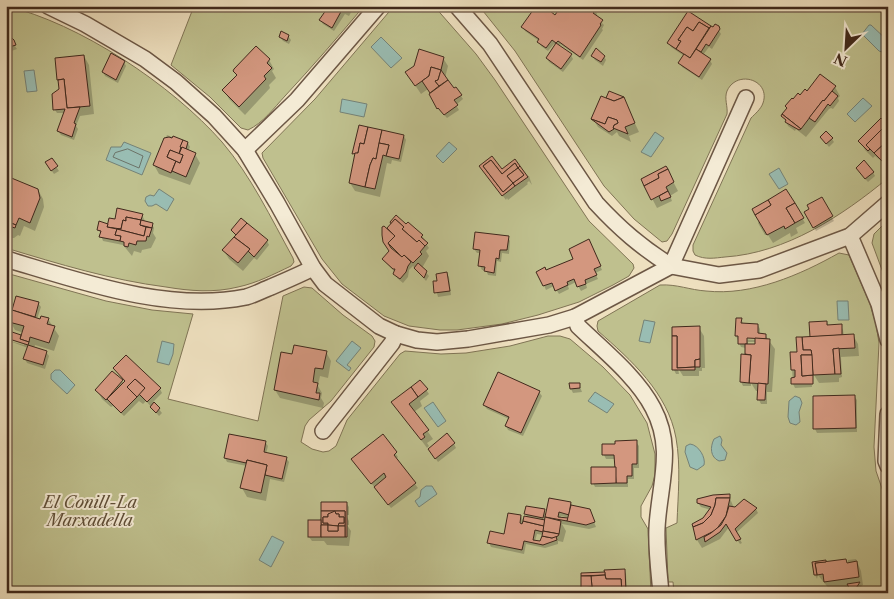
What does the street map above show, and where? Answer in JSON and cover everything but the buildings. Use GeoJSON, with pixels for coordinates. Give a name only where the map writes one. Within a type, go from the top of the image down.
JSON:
{"type":"FeatureCollection","features":[{"type":"Feature","properties":{"kind":"street"},"geometry":{"type":"LineString","coordinates":[[48,6],[85,24],[145,59],[176,82],[214,116],[245,150],[313,268],[325,284],[379,326],[396,334],[417,340],[437,342],[468,339],[549,325],[575,318],[671,266],[746,98]]}},
{"type":"Feature","properties":{"kind":"street"},"geometry":{"type":"LineString","coordinates":[[245,150],[298,100],[378,6]]}},
{"type":"Feature","properties":{"kind":"street"},"geometry":{"type":"LineString","coordinates":[[457,6],[496,52],[596,203],[612,221],[642,248],[671,266],[719,275],[759,270],[850,236],[888,203]]}},
{"type":"Feature","properties":{"kind":"street"},"geometry":{"type":"LineString","coordinates":[[850,236],[879,304],[888,340]]}},
{"type":"Feature","properties":{"kind":"street"},"geometry":{"type":"LineString","coordinates":[[6,259],[81,282],[186,301],[220,301],[248,296],[313,268]]}},
{"type":"Feature","properties":{"kind":"street"},"geometry":{"type":"LineString","coordinates":[[575,318],[578,326],[637,385],[653,408],[664,438],[665,465],[657,528],[661,593]]}},
{"type":"Feature","properties":{"kind":"street"},"geometry":{"type":"LineString","coordinates":[[323,432],[392,343],[396,334]]}},
{"type":"Feature","properties":{"kind":"street"},"geometry":{"type":"LineString","coordinates":[[888,414],[888,466]]}},
{"type":"Feature","properties":{"kind":"green space"},"geometry":{"type":"Polygon","coordinates":[[[6,6],[34,14],[64,26],[93,41],[151,78],[201,120],[222,142],[251,183],[293,258],[294,262],[291,266],[265,278],[229,289],[193,290],[105,276],[6,248],[6,6]]]}},
{"type":"Feature","properties":{"kind":"green space"},"geometry":{"type":"Polygon","coordinates":[[[194,6],[364,6],[272,110],[259,123],[248,130],[241,128],[210,97],[171,65],[194,6]]]}},
{"type":"Feature","properties":{"kind":"green space"},"geometry":{"type":"Polygon","coordinates":[[[394,6],[434,6],[476,54],[589,221],[633,264],[634,268],[629,276],[579,302],[538,315],[502,324],[457,330],[409,326],[384,316],[342,284],[322,259],[263,158],[262,153],[315,99],[394,6]]]}},
{"type":"Feature","properties":{"kind":"green space"},"geometry":{"type":"Polygon","coordinates":[[[479,6],[888,6],[888,178],[832,219],[791,240],[748,254],[710,258],[702,258],[695,255],[693,245],[751,118],[763,103],[764,95],[758,83],[752,80],[738,80],[727,91],[727,114],[672,234],[667,241],[662,242],[634,219],[604,186],[515,51],[479,6]]]}},
{"type":"Feature","properties":{"kind":"green space"},"geometry":{"type":"Polygon","coordinates":[[[888,220],[888,286],[872,243],[874,234],[888,220]]]}},
{"type":"Feature","properties":{"kind":"green space"},"geometry":{"type":"Polygon","coordinates":[[[839,253],[849,255],[870,304],[879,343],[874,447],[876,471],[888,506],[888,593],[674,593],[673,582],[668,582],[666,528],[677,523],[678,459],[672,422],[657,392],[646,378],[598,331],[598,321],[660,285],[723,292],[758,287],[792,276],[839,253]]]}},
{"type":"Feature","properties":{"kind":"green space","name":"El Conill-La Marxadella"},"geometry":{"type":"Polygon","coordinates":[[[6,273],[106,301],[152,310],[193,314],[168,399],[258,421],[283,296],[304,287],[312,288],[343,315],[372,336],[375,341],[374,347],[331,401],[309,420],[305,426],[301,442],[312,449],[323,452],[329,451],[336,446],[347,420],[400,354],[405,351],[441,354],[466,353],[510,346],[548,336],[560,336],[570,339],[603,367],[630,395],[647,423],[655,454],[655,475],[652,486],[641,506],[641,517],[648,529],[651,593],[6,593],[6,273]]]}},
{"type":"Feature","properties":{"kind":"water"},"geometry":{"type":"Polygon","coordinates":[[[869,25],[888,41],[888,45],[882,52],[862,34],[869,25]]]}},
{"type":"Feature","properties":{"kind":"water"},"geometry":{"type":"Polygon","coordinates":[[[381,37],[402,58],[391,68],[371,47],[381,37]]]}},
{"type":"Feature","properties":{"kind":"water"},"geometry":{"type":"Polygon","coordinates":[[[34,70],[37,91],[27,92],[24,71],[34,70]]]}},
{"type":"Feature","properties":{"kind":"water"},"geometry":{"type":"Polygon","coordinates":[[[863,98],[872,106],[855,122],[847,114],[863,98]]]}},
{"type":"Feature","properties":{"kind":"water"},"geometry":{"type":"Polygon","coordinates":[[[342,99],[367,104],[364,117],[340,112],[342,99]]]}},
{"type":"Feature","properties":{"kind":"water"},"geometry":{"type":"Polygon","coordinates":[[[655,132],[664,138],[651,157],[641,152],[655,132]]]}},
{"type":"Feature","properties":{"kind":"water"},"geometry":{"type":"Polygon","coordinates":[[[124,142],[151,153],[142,175],[106,160],[111,147],[121,147],[124,142]]]}},
{"type":"Feature","properties":{"kind":"water"},"geometry":{"type":"Polygon","coordinates":[[[449,142],[457,149],[443,163],[436,156],[449,142]]]}},
{"type":"Feature","properties":{"kind":"water"},"geometry":{"type":"Polygon","coordinates":[[[779,168],[788,184],[779,189],[769,174],[779,168]]]}},
{"type":"Feature","properties":{"kind":"water"},"geometry":{"type":"Polygon","coordinates":[[[159,189],[174,199],[167,211],[156,204],[148,206],[145,201],[146,197],[154,196],[159,189]]]}},
{"type":"Feature","properties":{"kind":"water"},"geometry":{"type":"Polygon","coordinates":[[[837,301],[848,301],[849,320],[838,320],[837,301]]]}},
{"type":"Feature","properties":{"kind":"water"},"geometry":{"type":"Polygon","coordinates":[[[644,320],[655,322],[650,343],[639,341],[644,320]]]}},
{"type":"Feature","properties":{"kind":"water"},"geometry":{"type":"Polygon","coordinates":[[[162,341],[174,344],[169,365],[157,362],[162,341]]]}},
{"type":"Feature","properties":{"kind":"water"},"geometry":{"type":"Polygon","coordinates":[[[352,341],[361,348],[347,365],[351,368],[349,371],[336,361],[352,341]]]}},
{"type":"Feature","properties":{"kind":"water"},"geometry":{"type":"Polygon","coordinates":[[[55,370],[60,370],[75,385],[67,394],[51,379],[51,374],[55,370]]]}},
{"type":"Feature","properties":{"kind":"water"},"geometry":{"type":"Polygon","coordinates":[[[595,392],[614,404],[607,413],[588,401],[595,392]]]}},
{"type":"Feature","properties":{"kind":"water"},"geometry":{"type":"Polygon","coordinates":[[[795,396],[800,398],[802,403],[799,412],[800,422],[796,425],[790,423],[788,417],[789,401],[795,396]]]}},
{"type":"Feature","properties":{"kind":"water"},"geometry":{"type":"Polygon","coordinates":[[[433,402],[446,421],[438,427],[424,408],[433,402]]]}},
{"type":"Feature","properties":{"kind":"water"},"geometry":{"type":"Polygon","coordinates":[[[720,436],[722,440],[721,445],[727,453],[725,460],[719,461],[712,454],[711,448],[714,439],[720,436]]]}},
{"type":"Feature","properties":{"kind":"water"},"geometry":{"type":"Polygon","coordinates":[[[690,444],[699,449],[704,459],[704,465],[697,470],[690,467],[685,452],[686,446],[690,444]]]}},
{"type":"Feature","properties":{"kind":"water"},"geometry":{"type":"Polygon","coordinates":[[[426,486],[432,486],[437,494],[419,507],[415,501],[420,497],[421,490],[426,486]]]}},
{"type":"Feature","properties":{"kind":"water"},"geometry":{"type":"Polygon","coordinates":[[[272,536],[284,542],[271,567],[259,560],[272,536]]]}}]}
